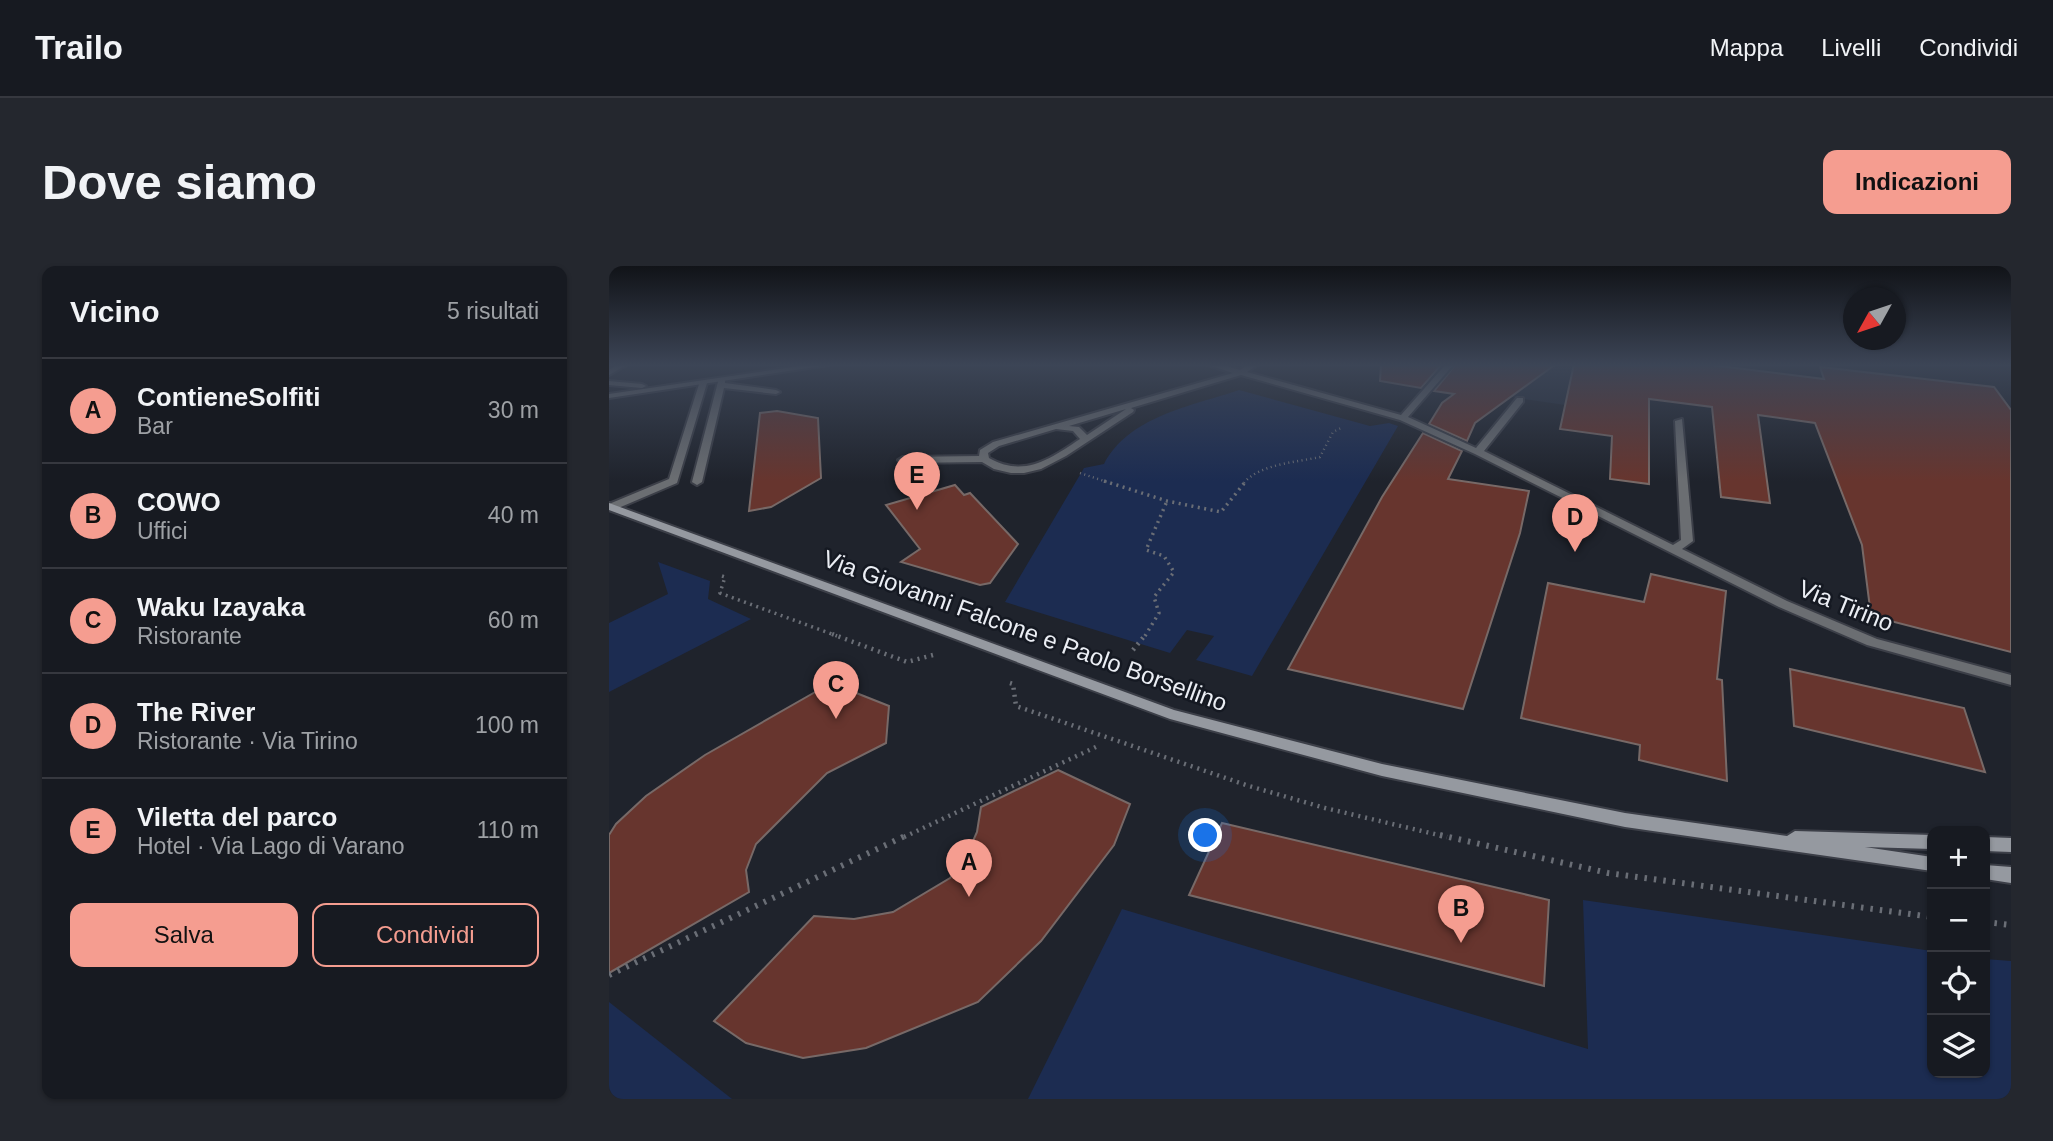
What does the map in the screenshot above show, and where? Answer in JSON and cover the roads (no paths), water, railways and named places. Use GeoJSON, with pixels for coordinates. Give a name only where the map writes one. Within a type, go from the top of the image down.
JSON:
{"type":"FeatureCollection","features":[{"type":"Feature","properties":{"kind":"street"},"geometry":{"type":"LineString","coordinates":[[610,506],[673,481],[697,403]]}},
{"type":"Feature","properties":{"kind":"street"},"geometry":{"type":"LineString","coordinates":[[697,482],[716,403]]}},
{"type":"Feature","properties":{"kind":"street"},"geometry":{"type":"LineString","coordinates":[[984,459],[983,452],[988,447],[1137,403]]}},
{"type":"Feature","properties":{"kind":"street"},"geometry":{"type":"LineString","coordinates":[[903,460],[984,459],[993,466],[1027,469],[1047,465],[1140,403]]}},
{"type":"Feature","properties":{"kind":"street","name":"Via Tirino"},"geometry":{"type":"LineString","coordinates":[[1349,403],[1403,418],[1478,452],[1783,604],[1872,642],[2011,680]]}},
{"type":"Feature","properties":{"kind":"street"},"geometry":{"type":"LineString","coordinates":[[1403,418],[1416,403]]}},
{"type":"Feature","properties":{"kind":"street"},"geometry":{"type":"LineString","coordinates":[[1478,452],[1518,403]]}},
{"type":"Feature","properties":{"kind":"street"},"geometry":{"type":"LineString","coordinates":[[1674,549],[1687,541],[1679,421]]}},
{"type":"Feature","properties":{"kind":"street"},"geometry":{"type":"LineString","coordinates":[[1058,427],[1076,429],[1086,439]]}},
{"type":"Feature","properties":{"kind":"street","name":"Via Giovanni Falcone e Paolo Borsellino"},"geometry":{"type":"LineString","coordinates":[[610,506],[1170,714],[1382,770],[1625,820],[1927,863]]}},
{"type":"Feature","properties":{"kind":"street","name":"Via Giovanni Falcone e Paolo Borsellino"},"geometry":{"type":"LineString","coordinates":[[1720,835],[1927,842]]}},
{"type":"Feature","properties":{"kind":"street"},"geometry":{"type":"LineString","coordinates":[[1990,844],[2011,845]]}},
{"type":"Feature","properties":{"kind":"street"},"geometry":{"type":"LineString","coordinates":[[1990,873],[2011,875]]}},
{"type":"Feature","properties":{"kind":"place","name":"Viletta del parco"},"geometry":{"type":"Point","coordinates":[917,510]}},
{"type":"Feature","properties":{"kind":"place","name":"The River"},"geometry":{"type":"Point","coordinates":[1575,552]}},
{"type":"Feature","properties":{"kind":"place","name":"Waku Izayaka"},"geometry":{"type":"Point","coordinates":[836,719]}},
{"type":"Feature","properties":{"kind":"place","name":"ContieneSolfiti"},"geometry":{"type":"Point","coordinates":[969,897]}},
{"type":"Feature","properties":{"kind":"place","name":"COWO"},"geometry":{"type":"Point","coordinates":[1461,943]}}]}
